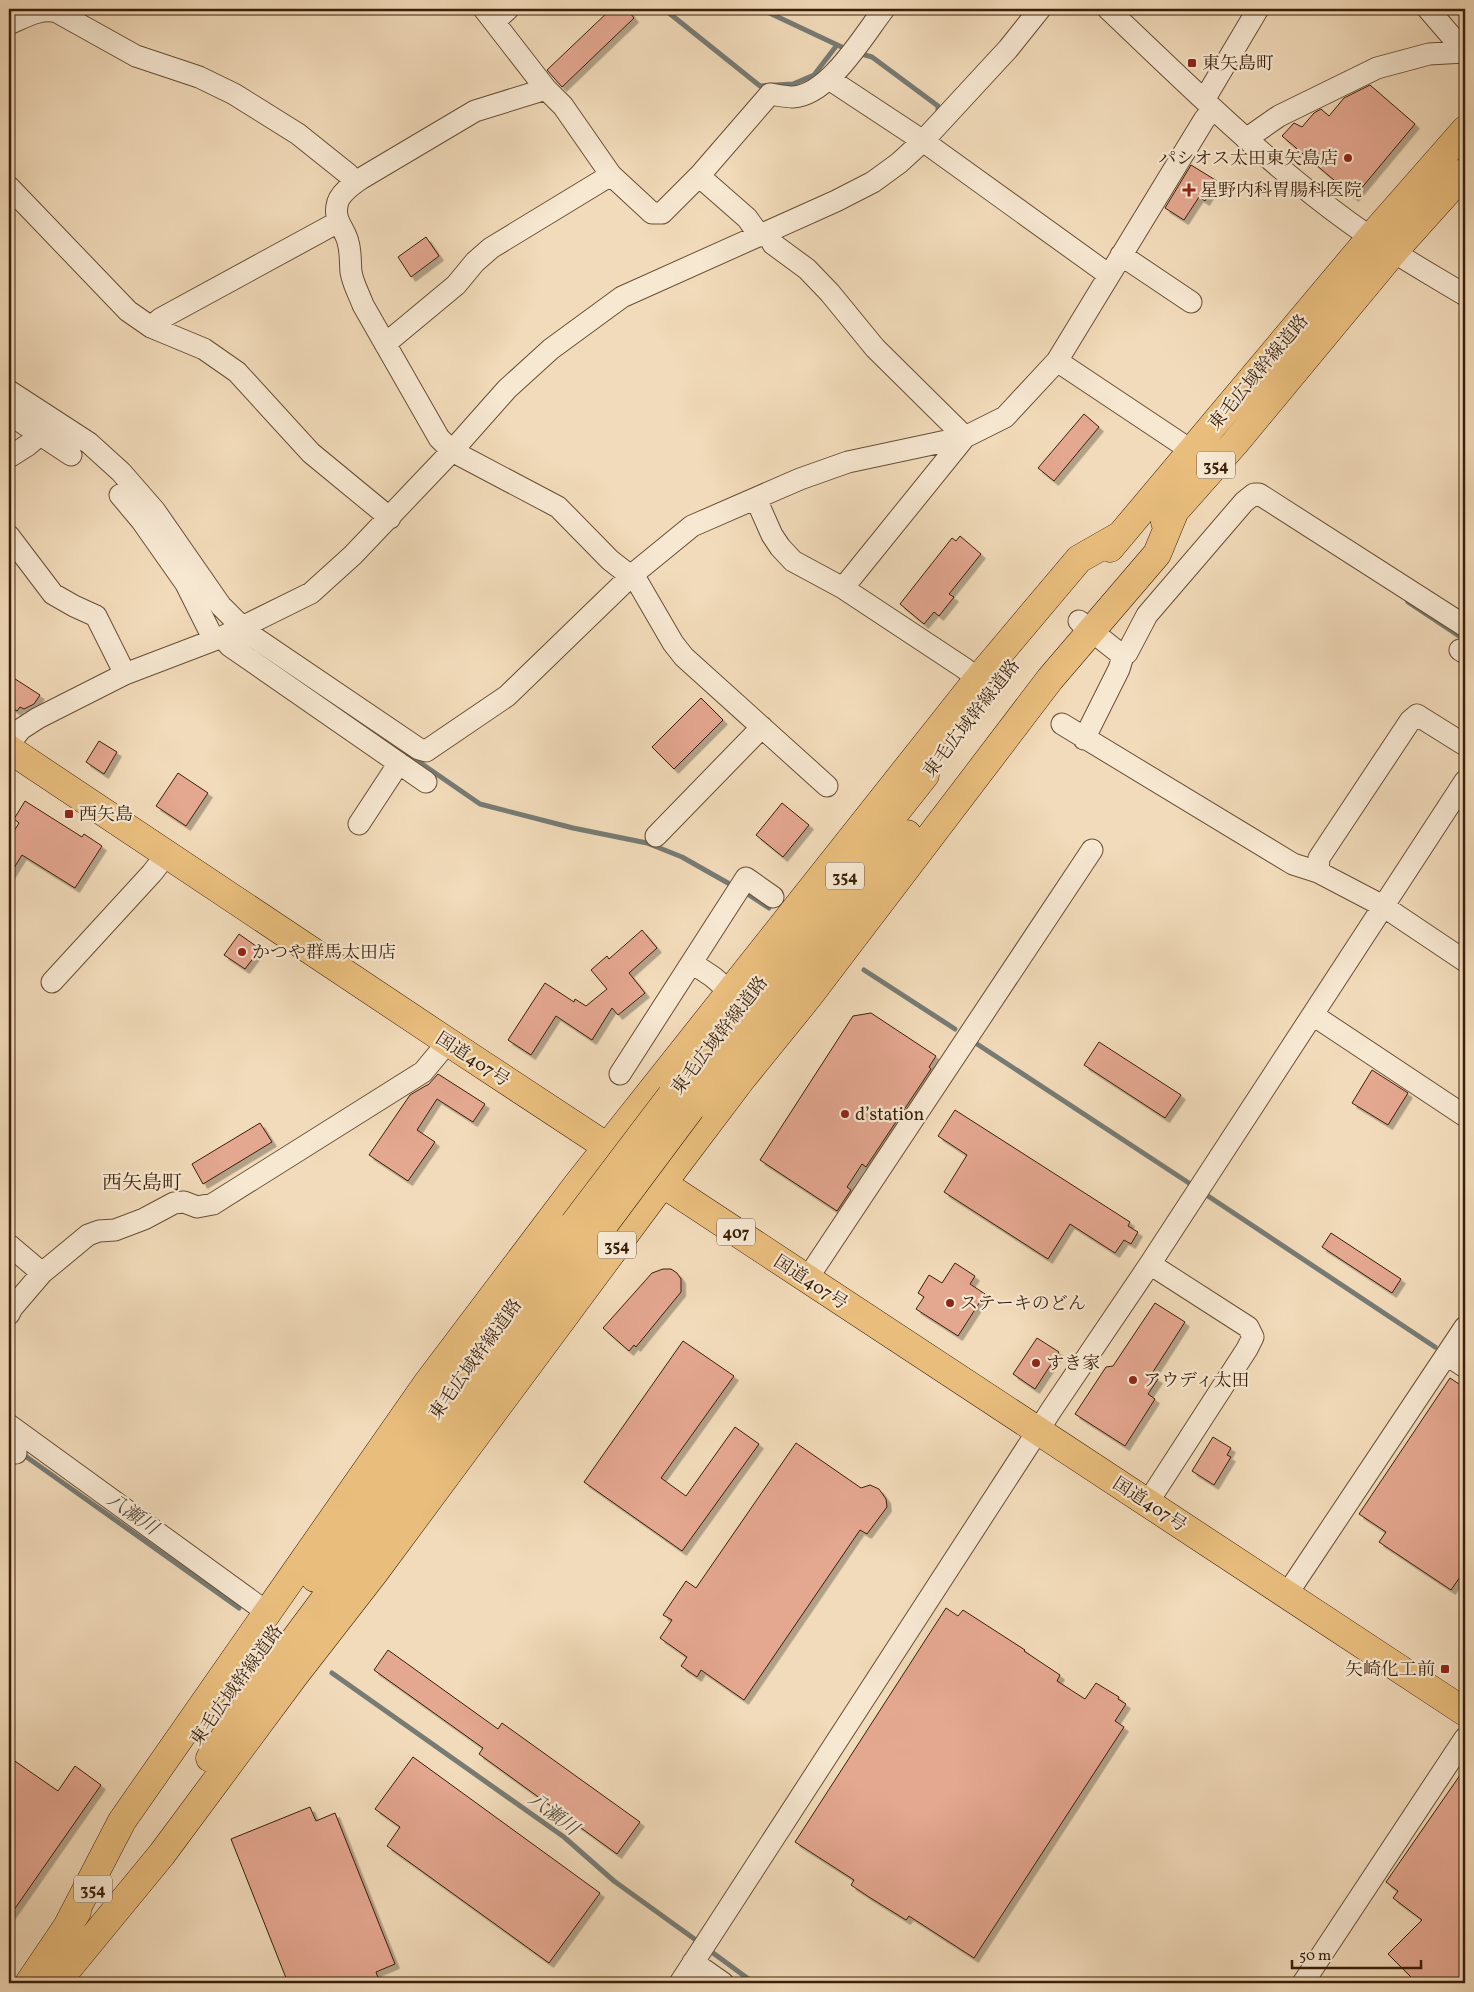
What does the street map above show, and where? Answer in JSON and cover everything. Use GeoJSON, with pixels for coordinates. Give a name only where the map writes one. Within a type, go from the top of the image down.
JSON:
{"type":"FeatureCollection","features":[{"type":"Feature","properties":{"kind":"highway","name":"東毛広域幹線道路"},"geometry":{"type":"LineString","coordinates":[[681,1102],[1027,682],[1157,554],[1176,508],[1235,443],[1465,130]]}},
{"type":"Feature","properties":{"kind":"highway","name":"東毛広域幹線道路"},"geometry":{"type":"LineString","coordinates":[[29,1983],[156,1795],[1012,664],[1192,451],[1383,244],[1465,172]]}},
{"type":"Feature","properties":{"kind":"highway","name":"354"},"geometry":{"type":"LineString","coordinates":[[67,1927],[122,1821],[426,1385],[607,1147],[978,679],[1079,559],[1121,535]]}},
{"type":"Feature","properties":{"kind":"highway","name":"354"},"geometry":{"type":"LineString","coordinates":[[56,1983],[162,1854],[294,1676],[374,1573],[740,1081],[808,997],[1044,687],[1085,626]]}},
{"type":"Feature","properties":{"kind":"highway","name":"国道407号"},"geometry":{"type":"LineString","coordinates":[[9,749],[448,1042],[1465,1712]]}},
{"type":"Feature","properties":{"kind":"highway","name":"東毛広域幹線道路"},"geometry":{"type":"LineString","coordinates":[[56,1983],[173,1810],[584,1231]]}},
{"type":"Feature","properties":{"kind":"street"},"geometry":{"type":"LineString","coordinates":[[9,24],[32,14],[51,9],[136,56],[199,77],[234,94],[298,134],[348,174],[355,182]]}},
{"type":"Feature","properties":{"kind":"street"},"geometry":{"type":"LineString","coordinates":[[495,13],[546,89],[563,106],[611,175],[652,213],[662,213],[699,176],[770,94],[794,97],[812,90],[830,79],[884,9]]}},
{"type":"Feature","properties":{"kind":"street"},"geometry":{"type":"LineString","coordinates":[[9,744],[21,729],[38,718],[125,674],[218,639],[311,592],[353,555],[390,518],[507,389],[551,349],[622,297],[836,201],[873,182],[899,164],[923,141],[1008,49],[1040,9]]}},
{"type":"Feature","properties":{"kind":"street"},"geometry":{"type":"LineString","coordinates":[[1108,9],[1246,139],[1326,205],[1383,244],[1465,295]]}},
{"type":"Feature","properties":{"kind":"street"},"geometry":{"type":"LineString","coordinates":[[9,391],[89,443],[121,472],[155,511],[221,606],[242,626],[339,696],[419,749],[426,750],[506,696],[632,575],[692,526],[800,479],[848,462],[964,437],[1005,417],[1057,361],[1204,120],[1208,104],[1258,9]]}},
{"type":"Feature","properties":{"kind":"street"},"geometry":{"type":"LineString","coordinates":[[1428,9],[1465,52]]}},
{"type":"Feature","properties":{"kind":"street"},"geometry":{"type":"LineString","coordinates":[[1246,139],[1279,116],[1378,68],[1429,54],[1465,52]]}},
{"type":"Feature","properties":{"kind":"street"},"geometry":{"type":"LineString","coordinates":[[830,79],[923,141],[1109,275]]}},
{"type":"Feature","properties":{"kind":"street"},"geometry":{"type":"LineString","coordinates":[[546,89],[475,111],[355,182],[338,200],[336,206],[338,222],[348,240],[355,286],[385,344],[439,438],[452,451],[558,506],[610,560],[632,575],[673,643],[684,657],[827,786]]}},
{"type":"Feature","properties":{"kind":"street"},"geometry":{"type":"LineString","coordinates":[[385,344],[456,285],[475,262],[491,248],[611,175]]}},
{"type":"Feature","properties":{"kind":"street"},"geometry":{"type":"LineString","coordinates":[[699,176],[747,218],[773,244],[807,269],[830,293],[875,348],[964,437]]}},
{"type":"Feature","properties":{"kind":"street"},"geometry":{"type":"LineString","coordinates":[[9,187],[128,311],[151,327],[204,349],[237,372],[311,454],[390,518]]}},
{"type":"Feature","properties":{"kind":"street"},"geometry":{"type":"LineString","coordinates":[[151,327],[160,319],[338,222]]}},
{"type":"Feature","properties":{"kind":"street"},"geometry":{"type":"LineString","coordinates":[[1121,255],[1191,302]]}},
{"type":"Feature","properties":{"kind":"street"},"geometry":{"type":"LineString","coordinates":[[1057,361],[1192,451]]}},
{"type":"Feature","properties":{"kind":"street"},"geometry":{"type":"LineString","coordinates":[[9,414],[71,454]]}},
{"type":"Feature","properties":{"kind":"street"},"geometry":{"type":"LineString","coordinates":[[9,457],[40,435]]}},
{"type":"Feature","properties":{"kind":"street"},"geometry":{"type":"LineString","coordinates":[[843,588],[964,437]]}},
{"type":"Feature","properties":{"kind":"street"},"geometry":{"type":"LineString","coordinates":[[1084,739],[1119,669],[1123,656],[1127,653],[1147,615],[1244,502],[1254,494],[1259,494],[1269,500],[1465,626]]}},
{"type":"Feature","properties":{"kind":"street"},"geometry":{"type":"LineString","coordinates":[[120,495],[141,520],[186,584],[218,639],[426,782]]}},
{"type":"Feature","properties":{"kind":"street"},"geometry":{"type":"LineString","coordinates":[[756,499],[772,535],[793,561],[843,588],[978,679]]}},
{"type":"Feature","properties":{"kind":"street"},"geometry":{"type":"LineString","coordinates":[[9,536],[53,594],[96,616],[125,674]]}},
{"type":"Feature","properties":{"kind":"street"},"geometry":{"type":"LineString","coordinates":[[1085,626],[1123,656]]}},
{"type":"Feature","properties":{"kind":"street"},"geometry":{"type":"LineString","coordinates":[[1318,872],[1319,858],[1410,721],[1417,715],[1465,745]]}},
{"type":"Feature","properties":{"kind":"street"},"geometry":{"type":"LineString","coordinates":[[1062,724],[1293,864],[1318,872],[1383,906],[1465,962]]}},
{"type":"Feature","properties":{"kind":"street"},"geometry":{"type":"LineString","coordinates":[[656,836],[762,727]]}},
{"type":"Feature","properties":{"kind":"street"},"geometry":{"type":"LineString","coordinates":[[359,824],[399,763]]}},
{"type":"Feature","properties":{"kind":"street"},"geometry":{"type":"LineString","coordinates":[[680,1983],[1038,1431],[1150,1264],[1465,781]]}},
{"type":"Feature","properties":{"kind":"street"},"geometry":{"type":"LineString","coordinates":[[807,1279],[1092,850]]}},
{"type":"Feature","properties":{"kind":"street"},"geometry":{"type":"LineString","coordinates":[[52,982],[152,874],[166,855]]}},
{"type":"Feature","properties":{"kind":"street"},"geometry":{"type":"LineString","coordinates":[[620,1074],[746,878],[773,897]]}},
{"type":"Feature","properties":{"kind":"street"},"geometry":{"type":"LineString","coordinates":[[692,963],[713,977],[729,991]]}},
{"type":"Feature","properties":{"kind":"street"},"geometry":{"type":"LineString","coordinates":[[1313,1015],[1465,1116]]}},
{"type":"Feature","properties":{"kind":"street"},"geometry":{"type":"LineString","coordinates":[[10,1309],[42,1273],[88,1235],[99,1231],[115,1230],[144,1219],[174,1203],[184,1202],[197,1206],[213,1204],[423,1072],[448,1042]]}},
{"type":"Feature","properties":{"kind":"street"},"geometry":{"type":"LineString","coordinates":[[9,1245],[42,1273]]}},
{"type":"Feature","properties":{"kind":"street"},"geometry":{"type":"LineString","coordinates":[[1148,1502],[1253,1337],[1248,1327],[1150,1264]]}},
{"type":"Feature","properties":{"kind":"street"},"geometry":{"type":"LineString","coordinates":[[1287,1594],[1465,1327]]}},
{"type":"Feature","properties":{"kind":"street"},"geometry":{"type":"LineString","coordinates":[[1447,1355],[1465,1367]]}},
{"type":"Feature","properties":{"kind":"street"},"geometry":{"type":"LineString","coordinates":[[9,1425],[268,1613]]}},
{"type":"Feature","properties":{"kind":"street"},"geometry":{"type":"LineString","coordinates":[[1303,1983],[1465,1738]]}},
{"type":"Feature","properties":{"kind":"street"},"geometry":{"type":"LineString","coordinates":[[696,1958],[723,1983]]}},
{"type":"Feature","properties":{"kind":"building"},"geometry":{"type":"Polygon","coordinates":[[[611,9],[627,9],[634,18],[562,87],[547,70],[611,9]]]}},
{"type":"Feature","properties":{"kind":"building"},"geometry":{"type":"Polygon","coordinates":[[[1370,85],[1415,124],[1354,197],[1282,136],[1294,123],[1302,127],[1314,113],[1321,109],[1329,116],[1344,98],[1370,85]]]}},
{"type":"Feature","properties":{"kind":"building"},"geometry":{"type":"Polygon","coordinates":[[[1191,165],[1217,181],[1205,201],[1199,197],[1184,220],[1165,208],[1191,165]]]}},
{"type":"Feature","properties":{"kind":"building"},"geometry":{"type":"Polygon","coordinates":[[[426,237],[439,256],[411,277],[398,257],[426,237]]]}},
{"type":"Feature","properties":{"kind":"building"},"geometry":{"type":"Polygon","coordinates":[[[1084,414],[1099,427],[1054,481],[1038,468],[1084,414]]]}},
{"type":"Feature","properties":{"kind":"building"},"geometry":{"type":"Polygon","coordinates":[[[960,536],[981,554],[949,594],[954,597],[939,616],[934,612],[924,624],[900,604],[952,538],[956,541],[960,536]]]}},
{"type":"Feature","properties":{"kind":"building"},"geometry":{"type":"Polygon","coordinates":[[[9,675],[40,695],[34,704],[24,709],[20,707],[17,711],[9,706],[9,675]]]}},
{"type":"Feature","properties":{"kind":"building"},"geometry":{"type":"Polygon","coordinates":[[[701,698],[723,720],[674,769],[652,747],[701,698]]]}},
{"type":"Feature","properties":{"kind":"building"},"geometry":{"type":"Polygon","coordinates":[[[99,741],[117,752],[104,774],[86,762],[99,741]]]}},
{"type":"Feature","properties":{"kind":"building"},"geometry":{"type":"Polygon","coordinates":[[[178,773],[208,793],[186,826],[156,806],[178,773]]]}},
{"type":"Feature","properties":{"kind":"building"},"geometry":{"type":"Polygon","coordinates":[[[25,801],[82,837],[84,834],[102,846],[75,888],[22,855],[9,876],[9,839],[19,823],[14,819],[25,801]]]}},
{"type":"Feature","properties":{"kind":"building"},"geometry":{"type":"Polygon","coordinates":[[[782,803],[809,825],[783,857],[756,835],[782,803]]]}},
{"type":"Feature","properties":{"kind":"building"},"geometry":{"type":"Polygon","coordinates":[[[642,930],[657,948],[629,973],[645,993],[618,1015],[612,1008],[592,1040],[556,1016],[531,1055],[508,1040],[545,983],[574,1002],[575,999],[586,1006],[607,989],[591,970],[607,956],[609,959],[642,930]]]}},
{"type":"Feature","properties":{"kind":"building","name":"かつや群馬太田店"},"geometry":{"type":"Polygon","coordinates":[[[239,934],[260,949],[245,969],[224,955],[239,934]]]}},
{"type":"Feature","properties":{"kind":"building","name":"d’station"},"geometry":{"type":"Polygon","coordinates":[[[871,1013],[936,1056],[929,1067],[931,1069],[866,1167],[862,1164],[847,1187],[851,1190],[837,1211],[760,1160],[853,1016],[871,1013]]]}},
{"type":"Feature","properties":{"kind":"building"},"geometry":{"type":"Polygon","coordinates":[[[1099,1042],[1181,1095],[1165,1118],[1084,1065],[1099,1042]]]}},
{"type":"Feature","properties":{"kind":"building"},"geometry":{"type":"Polygon","coordinates":[[[1372,1070],[1408,1093],[1388,1125],[1352,1103],[1372,1070]]]}},
{"type":"Feature","properties":{"kind":"building"},"geometry":{"type":"Polygon","coordinates":[[[438,1074],[485,1104],[473,1122],[437,1099],[417,1130],[435,1142],[408,1181],[369,1155],[410,1095],[428,1085],[438,1074]]]}},
{"type":"Feature","properties":{"kind":"building"},"geometry":{"type":"Polygon","coordinates":[[[955,1110],[1130,1222],[1128,1226],[1138,1232],[1131,1244],[1124,1240],[1115,1253],[1070,1224],[1048,1259],[944,1192],[967,1155],[938,1136],[955,1110]]]}},
{"type":"Feature","properties":{"kind":"building"},"geometry":{"type":"Polygon","coordinates":[[[260,1123],[272,1142],[203,1184],[192,1164],[260,1123]]]}},
{"type":"Feature","properties":{"kind":"building"},"geometry":{"type":"Polygon","coordinates":[[[1331,1233],[1401,1279],[1392,1293],[1322,1247],[1331,1233]]]}},
{"type":"Feature","properties":{"kind":"building","name":"ステーキのどん"},"geometry":{"type":"Polygon","coordinates":[[[955,1263],[975,1276],[970,1284],[985,1294],[958,1336],[916,1309],[924,1297],[918,1293],[929,1275],[942,1283],[955,1263]]]}},
{"type":"Feature","properties":{"kind":"building"},"geometry":{"type":"Polygon","coordinates":[[[663,1269],[671,1269],[677,1273],[681,1279],[681,1292],[636,1347],[634,1345],[629,1351],[603,1328],[652,1273],[663,1269]]]}},
{"type":"Feature","properties":{"kind":"building"},"geometry":{"type":"Polygon","coordinates":[[[1155,1303],[1185,1322],[1151,1375],[1158,1379],[1148,1394],[1155,1399],[1125,1446],[1075,1414],[1106,1367],[1113,1366],[1155,1303]]]}},
{"type":"Feature","properties":{"kind":"building","name":"すき家"},"geometry":{"type":"Polygon","coordinates":[[[1037,1338],[1059,1352],[1035,1389],[1013,1374],[1037,1338]]]}},
{"type":"Feature","properties":{"kind":"building"},"geometry":{"type":"Polygon","coordinates":[[[683,1341],[734,1376],[661,1478],[686,1496],[735,1427],[759,1444],[682,1551],[584,1482],[683,1341]]]}},
{"type":"Feature","properties":{"kind":"building"},"geometry":{"type":"Polygon","coordinates":[[[1450,1378],[1465,1388],[1465,1580],[1460,1577],[1451,1590],[1379,1542],[1386,1532],[1359,1514],[1450,1378]]]}},
{"type":"Feature","properties":{"kind":"building"},"geometry":{"type":"Polygon","coordinates":[[[1213,1437],[1231,1448],[1227,1455],[1231,1457],[1214,1485],[1192,1471],[1213,1437]]]}},
{"type":"Feature","properties":{"kind":"building"},"geometry":{"type":"Polygon","coordinates":[[[796,1443],[861,1488],[870,1485],[879,1489],[886,1499],[887,1507],[867,1534],[860,1530],[744,1700],[701,1670],[697,1677],[681,1666],[687,1657],[660,1638],[672,1620],[663,1615],[686,1581],[696,1588],[796,1443]]]}},
{"type":"Feature","properties":{"kind":"building"},"geometry":{"type":"Polygon","coordinates":[[[946,1608],[958,1616],[963,1610],[1025,1650],[1060,1675],[1057,1681],[1085,1699],[1096,1683],[1119,1697],[1118,1699],[1126,1704],[1115,1721],[1124,1727],[974,1958],[909,1916],[906,1920],[869,1897],[851,1885],[854,1880],[795,1842],[946,1608]]]}},
{"type":"Feature","properties":{"kind":"building"},"geometry":{"type":"Polygon","coordinates":[[[388,1650],[498,1729],[502,1723],[640,1822],[617,1854],[479,1754],[483,1748],[374,1670],[388,1650]]]}},
{"type":"Feature","properties":{"kind":"building"},"geometry":{"type":"Polygon","coordinates":[[[9,1757],[58,1791],[75,1766],[101,1785],[9,1917],[9,1757]]]}},
{"type":"Feature","properties":{"kind":"building"},"geometry":{"type":"Polygon","coordinates":[[[413,1757],[600,1893],[549,1963],[387,1846],[400,1827],[375,1809],[413,1757]]]}},
{"type":"Feature","properties":{"kind":"building"},"geometry":{"type":"Polygon","coordinates":[[[1465,1768],[1465,1983],[1417,1983],[1388,1954],[1422,1920],[1393,1898],[1398,1891],[1386,1882],[1465,1768]]]}},
{"type":"Feature","properties":{"kind":"building"},"geometry":{"type":"Polygon","coordinates":[[[310,1807],[316,1821],[335,1813],[395,1964],[376,1972],[380,1983],[288,1983],[231,1839],[310,1807]]]}},
{"type":"Feature","properties":{"kind":"waterway"},"geometry":{"type":"LineString","coordinates":[[664,9],[760,86],[793,84],[814,75],[837,45]]}},
{"type":"Feature","properties":{"kind":"waterway"},"geometry":{"type":"LineString","coordinates":[[761,9],[848,50]]}},
{"type":"Feature","properties":{"kind":"waterway"},"geometry":{"type":"LineString","coordinates":[[858,53],[872,57],[938,106],[938,116]]}},
{"type":"Feature","properties":{"kind":"waterway"},"geometry":{"type":"LineString","coordinates":[[1408,602],[1465,640]]}},
{"type":"Feature","properties":{"kind":"waterway"},"geometry":{"type":"LineString","coordinates":[[409,755],[480,804],[573,828],[647,843],[682,857],[735,887]]}},
{"type":"Feature","properties":{"kind":"waterway"},"geometry":{"type":"LineString","coordinates":[[743,891],[769,908]]}},
{"type":"Feature","properties":{"kind":"waterway"},"geometry":{"type":"LineString","coordinates":[[864,970],[955,1029]]}},
{"type":"Feature","properties":{"kind":"waterway"},"geometry":{"type":"LineString","coordinates":[[974,1042],[1195,1187]]}},
{"type":"Feature","properties":{"kind":"waterway"},"geometry":{"type":"LineString","coordinates":[[1202,1192],[1435,1347]]}},
{"type":"Feature","properties":{"kind":"waterway","name":"八瀬川"},"geometry":{"type":"LineString","coordinates":[[21,1453],[239,1608]]}},
{"type":"Feature","properties":{"kind":"waterway","name":"八瀬川"},"geometry":{"type":"LineString","coordinates":[[332,1673],[564,1837],[614,1881],[700,1943]]}},
{"type":"Feature","properties":{"kind":"waterway","name":"八瀬川"},"geometry":{"type":"LineString","coordinates":[[709,1950],[754,1983]]}},
{"type":"Feature","properties":{"kind":"place","name":"東矢島町"},"geometry":{"type":"Point","coordinates":[1192,63]}},
{"type":"Feature","properties":{"kind":"place","name":"パシオス太田東矢島店"},"geometry":{"type":"Point","coordinates":[1348,158]}},
{"type":"Feature","properties":{"kind":"place","name":"星野内科胃腸科医院"},"geometry":{"type":"Point","coordinates":[1189,190]}},
{"type":"Feature","properties":{"kind":"place","name":"西矢島"},"geometry":{"type":"Point","coordinates":[69,814]}},
{"type":"Feature","properties":{"kind":"place","name":"かつや群馬太田店"},"geometry":{"type":"Point","coordinates":[242,952]}},
{"type":"Feature","properties":{"kind":"place","name":"d’station"},"geometry":{"type":"Point","coordinates":[845,1114]}},
{"type":"Feature","properties":{"kind":"place","name":"ステーキのどん"},"geometry":{"type":"Point","coordinates":[950,1303]}},
{"type":"Feature","properties":{"kind":"place","name":"すき家"},"geometry":{"type":"Point","coordinates":[1036,1363]}},
{"type":"Feature","properties":{"kind":"place","name":"アウディ太田"},"geometry":{"type":"Point","coordinates":[1133,1380]}},
{"type":"Feature","properties":{"kind":"place","name":"矢崎化工前"},"geometry":{"type":"Point","coordinates":[1445,1669]}},
{"type":"Feature","properties":{"kind":"district","name":"西矢島町"},"geometry":{"type":"Point","coordinates":[142,1182]}}]}
